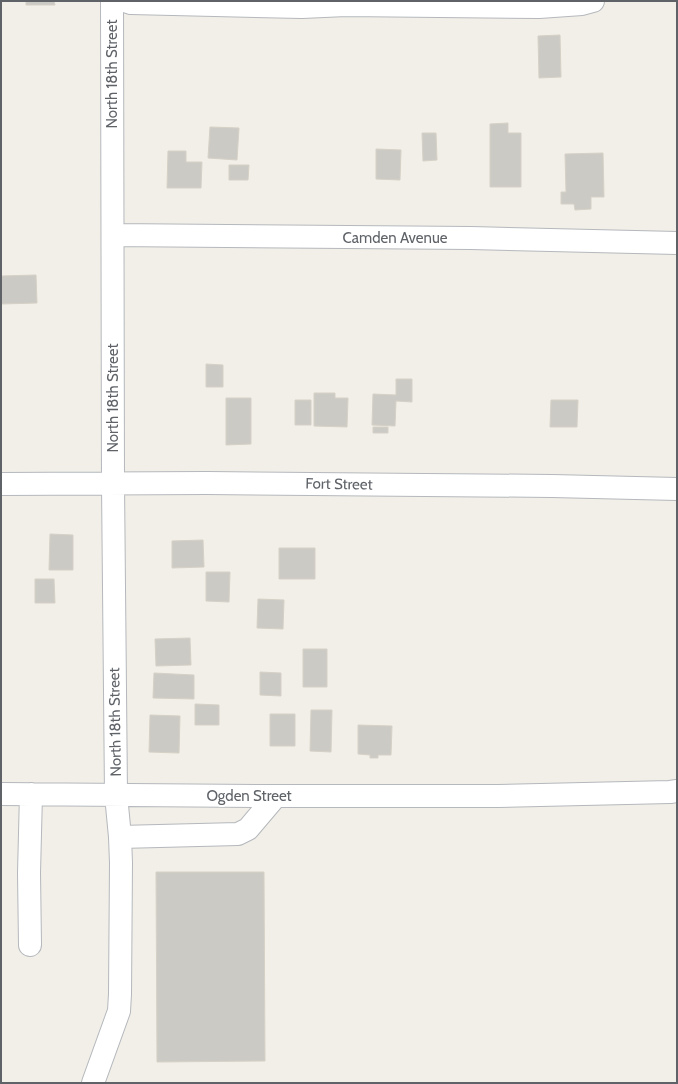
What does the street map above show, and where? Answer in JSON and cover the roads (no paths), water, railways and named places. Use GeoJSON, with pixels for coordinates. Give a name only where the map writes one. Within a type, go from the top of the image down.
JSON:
{"type":"FeatureCollection","features":[{"type":"Feature","properties":{"kind":"street","name":"North 18th Street"},"geometry":{"type":"LineString","coordinates":[[93,1083],[119,1011],[120,994],[121,863],[116,795],[113,484],[112,1]]}},
{"type":"Feature","properties":{"kind":"street"},"geometry":{"type":"LineString","coordinates":[[125,1],[131,3],[221,3],[302,7],[346,3],[539,7],[582,4],[593,1]]}},
{"type":"Feature","properties":{"kind":"street","name":"Camden Avenue"},"geometry":{"type":"LineString","coordinates":[[112,235],[471,238],[677,243]]}},
{"type":"Feature","properties":{"kind":"street","name":"Fort Street"},"geometry":{"type":"LineString","coordinates":[[1,484],[207,483],[677,489]]}},
{"type":"Feature","properties":{"kind":"street","name":"Ogden Street"},"geometry":{"type":"LineString","coordinates":[[1,794],[498,796],[677,791]]}},
{"type":"Feature","properties":{"kind":"street"},"geometry":{"type":"LineString","coordinates":[[30,945],[29,873],[31,794]]}},
{"type":"Feature","properties":{"kind":"street"},"geometry":{"type":"LineString","coordinates":[[120,837],[238,834],[248,829],[276,796]]}}]}
